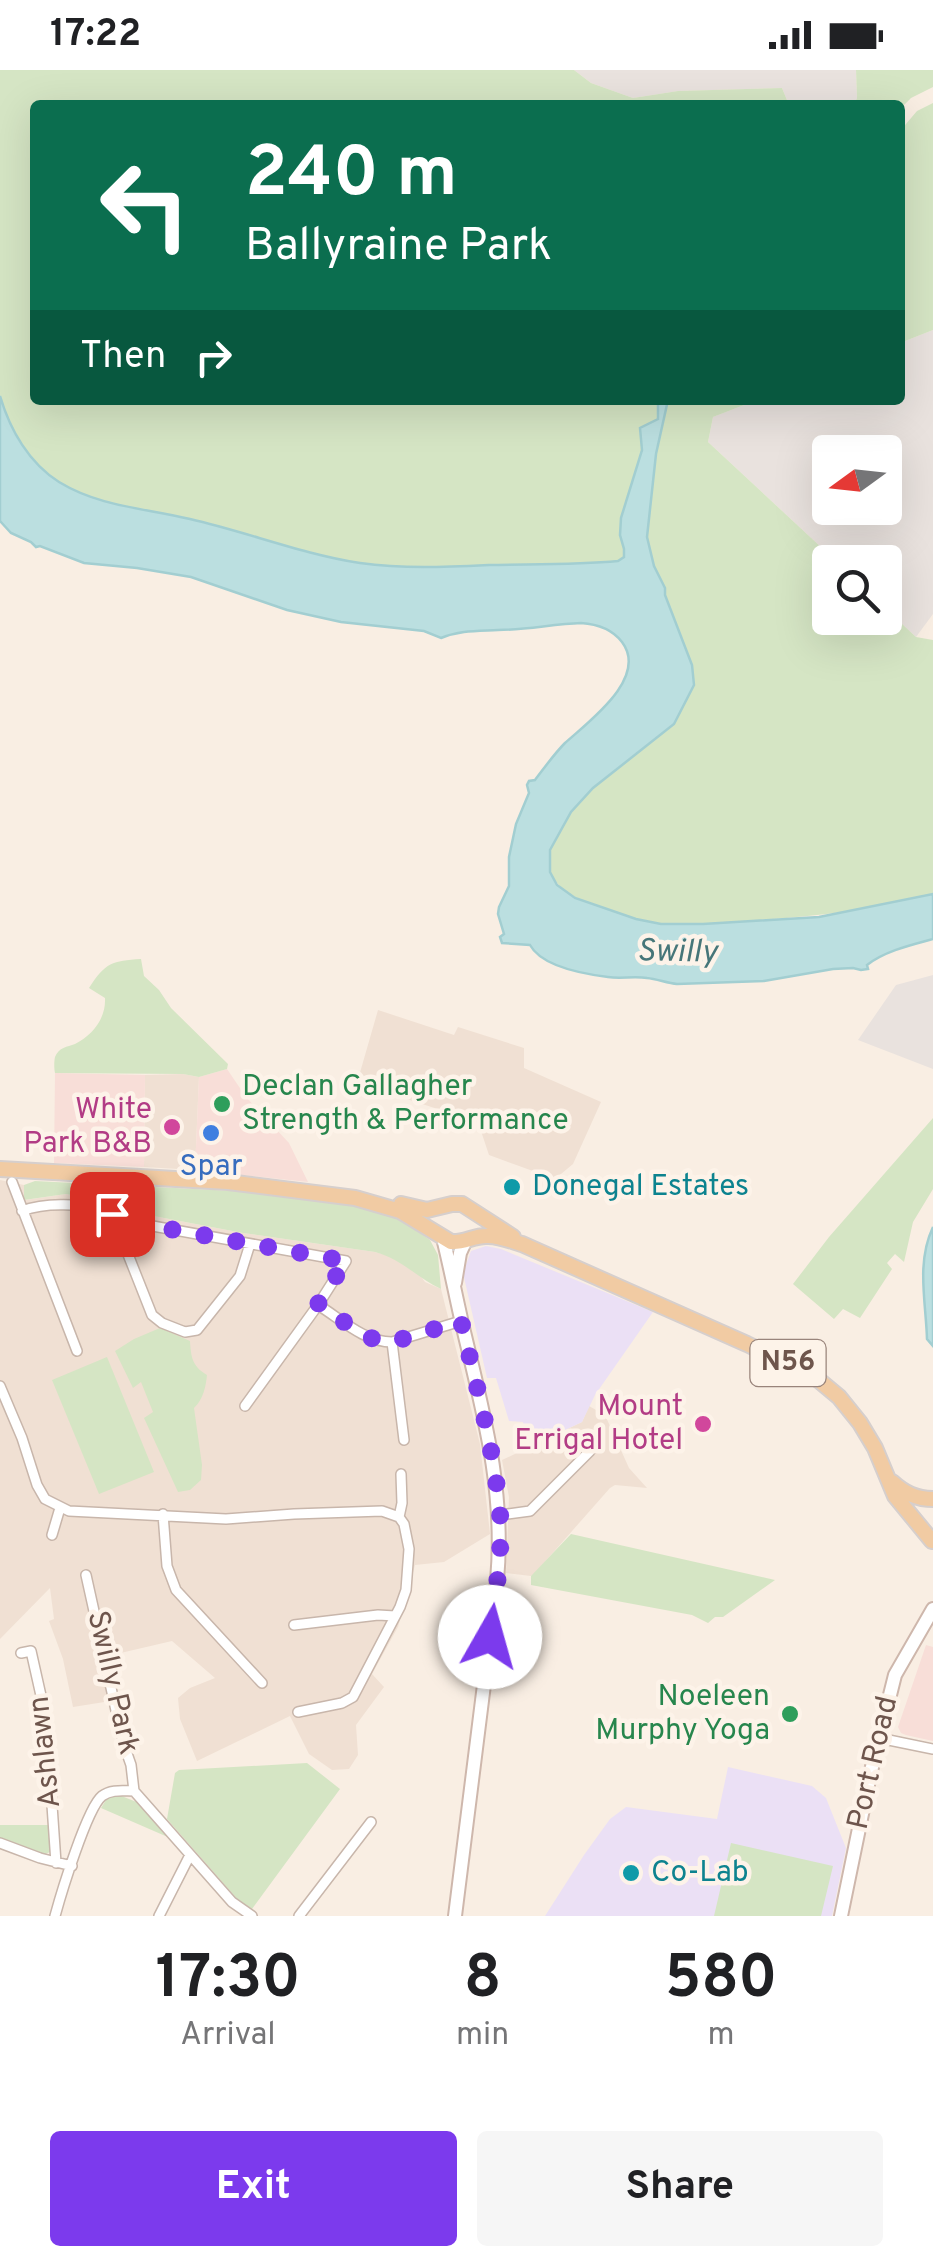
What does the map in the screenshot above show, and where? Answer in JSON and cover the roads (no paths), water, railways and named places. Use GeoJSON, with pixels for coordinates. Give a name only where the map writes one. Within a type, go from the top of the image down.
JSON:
{"type":"FeatureCollection","features":[{"type":"Feature","properties":{"kind":"main road","name":"N56"},"geometry":{"type":"LineString","coordinates":[[7,1173],[228,1182],[389,1201],[427,1210],[458,1204],[522,1244],[811,1374],[854,1414],[875,1448],[898,1501],[933,1542]]}},
{"type":"Feature","properties":{"kind":"main road","name":"N56"},"geometry":{"type":"LineString","coordinates":[[371,1201],[411,1217],[453,1243],[489,1236],[522,1244]]}},
{"type":"Feature","properties":{"kind":"main road"},"geometry":{"type":"LineString","coordinates":[[444,1207],[437,1222],[493,1460],[500,1515],[497,1581],[455,1916]]}},
{"type":"Feature","properties":{"kind":"main road"},"geometry":{"type":"LineString","coordinates":[[455,1288],[460,1252],[476,1226],[471,1210]]}},
{"type":"Feature","properties":{"kind":"main road"},"geometry":{"type":"LineString","coordinates":[[888,1477],[909,1495],[933,1499]]}},
{"type":"Feature","properties":{"kind":"main road","name":"N56"},"geometry":{"type":"LineString","coordinates":[[933,1522],[933,1542]]}},
{"type":"Feature","properties":{"kind":"main road","name":"Port Road"},"geometry":{"type":"LineString","coordinates":[[841,1916],[895,1675],[931,1614]]}},
{"type":"Feature","properties":{"kind":"street"},"geometry":{"type":"LineString","coordinates":[[0,1184],[7,1173]]}},
{"type":"Feature","properties":{"kind":"street"},"geometry":{"type":"LineString","coordinates":[[7,1173],[77,1351]]}},
{"type":"Feature","properties":{"kind":"street"},"geometry":{"type":"LineString","coordinates":[[22,1210],[55,1205],[109,1211],[152,1314],[162,1323],[185,1332],[197,1330],[240,1276],[250,1244]]}},
{"type":"Feature","properties":{"kind":"street"},"geometry":{"type":"LineString","coordinates":[[114,1219],[346,1261],[245,1406]]}},
{"type":"Feature","properties":{"kind":"street"},"geometry":{"type":"LineString","coordinates":[[318,1304],[381,1342],[461,1321]]}},
{"type":"Feature","properties":{"kind":"street"},"geometry":{"type":"LineString","coordinates":[[392,1342],[404,1440]]}},
{"type":"Feature","properties":{"kind":"street"},"geometry":{"type":"LineString","coordinates":[[0,1386],[37,1485],[45,1499],[60,1508],[94,1514],[226,1519],[382,1511],[399,1516],[409,1548],[409,1570],[400,1608],[353,1697],[298,1712]]}},
{"type":"Feature","properties":{"kind":"street"},"geometry":{"type":"LineString","coordinates":[[500,1515],[530,1511],[590,1451]]}},
{"type":"Feature","properties":{"kind":"street"},"geometry":{"type":"LineString","coordinates":[[399,1516],[401,1474]]}},
{"type":"Feature","properties":{"kind":"street"},"geometry":{"type":"LineString","coordinates":[[52,1534],[60,1508]]}},
{"type":"Feature","properties":{"kind":"street"},"geometry":{"type":"LineString","coordinates":[[163,1514],[167,1566],[176,1590],[262,1683]]}},
{"type":"Feature","properties":{"kind":"street","name":"Swilly Park"},"geometry":{"type":"LineString","coordinates":[[86,1575],[134,1790]]}},
{"type":"Feature","properties":{"kind":"street"},"geometry":{"type":"LineString","coordinates":[[294,1624],[394,1616]]}},
{"type":"Feature","properties":{"kind":"street","name":"Ashlawn"},"geometry":{"type":"LineString","coordinates":[[22,1653],[31,1651],[46,1718],[56,1862]]}},
{"type":"Feature","properties":{"kind":"street"},"geometry":{"type":"LineString","coordinates":[[879,1738],[933,1749]]}},
{"type":"Feature","properties":{"kind":"street"},"geometry":{"type":"LineString","coordinates":[[134,1790],[232,1902],[252,1916]]}},
{"type":"Feature","properties":{"kind":"street","name":"Ashlawn"},"geometry":{"type":"LineString","coordinates":[[55,1916],[80,1839],[100,1798],[114,1791],[134,1790]]}},
{"type":"Feature","properties":{"kind":"street"},"geometry":{"type":"LineString","coordinates":[[298,1916],[372,1822]]}},
{"type":"Feature","properties":{"kind":"street","name":"Ashlawn"},"geometry":{"type":"LineString","coordinates":[[0,1843],[72,1866]]}},
{"type":"Feature","properties":{"kind":"street"},"geometry":{"type":"LineString","coordinates":[[159,1916],[190,1856]]}},
{"type":"Feature","properties":{"kind":"water","name":"Swilly"},"geometry":{"type":"Polygon","coordinates":[[[0,396],[15,433],[48,474],[90,497],[123,506],[376,565],[618,561],[624,557],[621,518],[642,450],[640,428],[658,419],[658,405],[667,405],[656,454],[647,537],[654,566],[692,665],[694,685],[674,724],[593,788],[571,812],[550,850],[550,872],[557,885],[575,898],[661,924],[819,917],[933,894],[933,939],[882,956],[867,965],[868,969],[833,969],[764,981],[677,984],[576,971],[544,959],[530,945],[502,943],[499,907],[509,886],[509,857],[516,824],[529,793],[527,785],[622,684],[628,656],[618,637],[604,628],[581,623],[469,631],[441,638],[424,631],[341,622],[287,610],[191,577],[84,563],[36,547],[11,533],[0,521],[0,396]]]}},
{"type":"Feature","properties":{"kind":"water"},"geometry":{"type":"Polygon","coordinates":[[[933,1227],[933,1346],[927,1339],[923,1283],[925,1254],[933,1227]]]}},
{"type":"Feature","properties":{"kind":"place","name":"Declan Gallagher Strength & Performance"},"geometry":{"type":"Point","coordinates":[222,1104]}},
{"type":"Feature","properties":{"kind":"place","name":"White Park B&B"},"geometry":{"type":"Point","coordinates":[172,1127]}},
{"type":"Feature","properties":{"kind":"place","name":"Spar"},"geometry":{"type":"Point","coordinates":[211,1133]}},
{"type":"Feature","properties":{"kind":"place","name":"Donegal Estates"},"geometry":{"type":"Point","coordinates":[512,1187]}},
{"type":"Feature","properties":{"kind":"place","name":"Mount Errigal Hotel"},"geometry":{"type":"Point","coordinates":[703,1424]}},
{"type":"Feature","properties":{"kind":"place","name":"Noeleen Murphy Yoga"},"geometry":{"type":"Point","coordinates":[790,1714]}},
{"type":"Feature","properties":{"kind":"place","name":"Co-Lab"},"geometry":{"type":"Point","coordinates":[631,1873]}}]}
